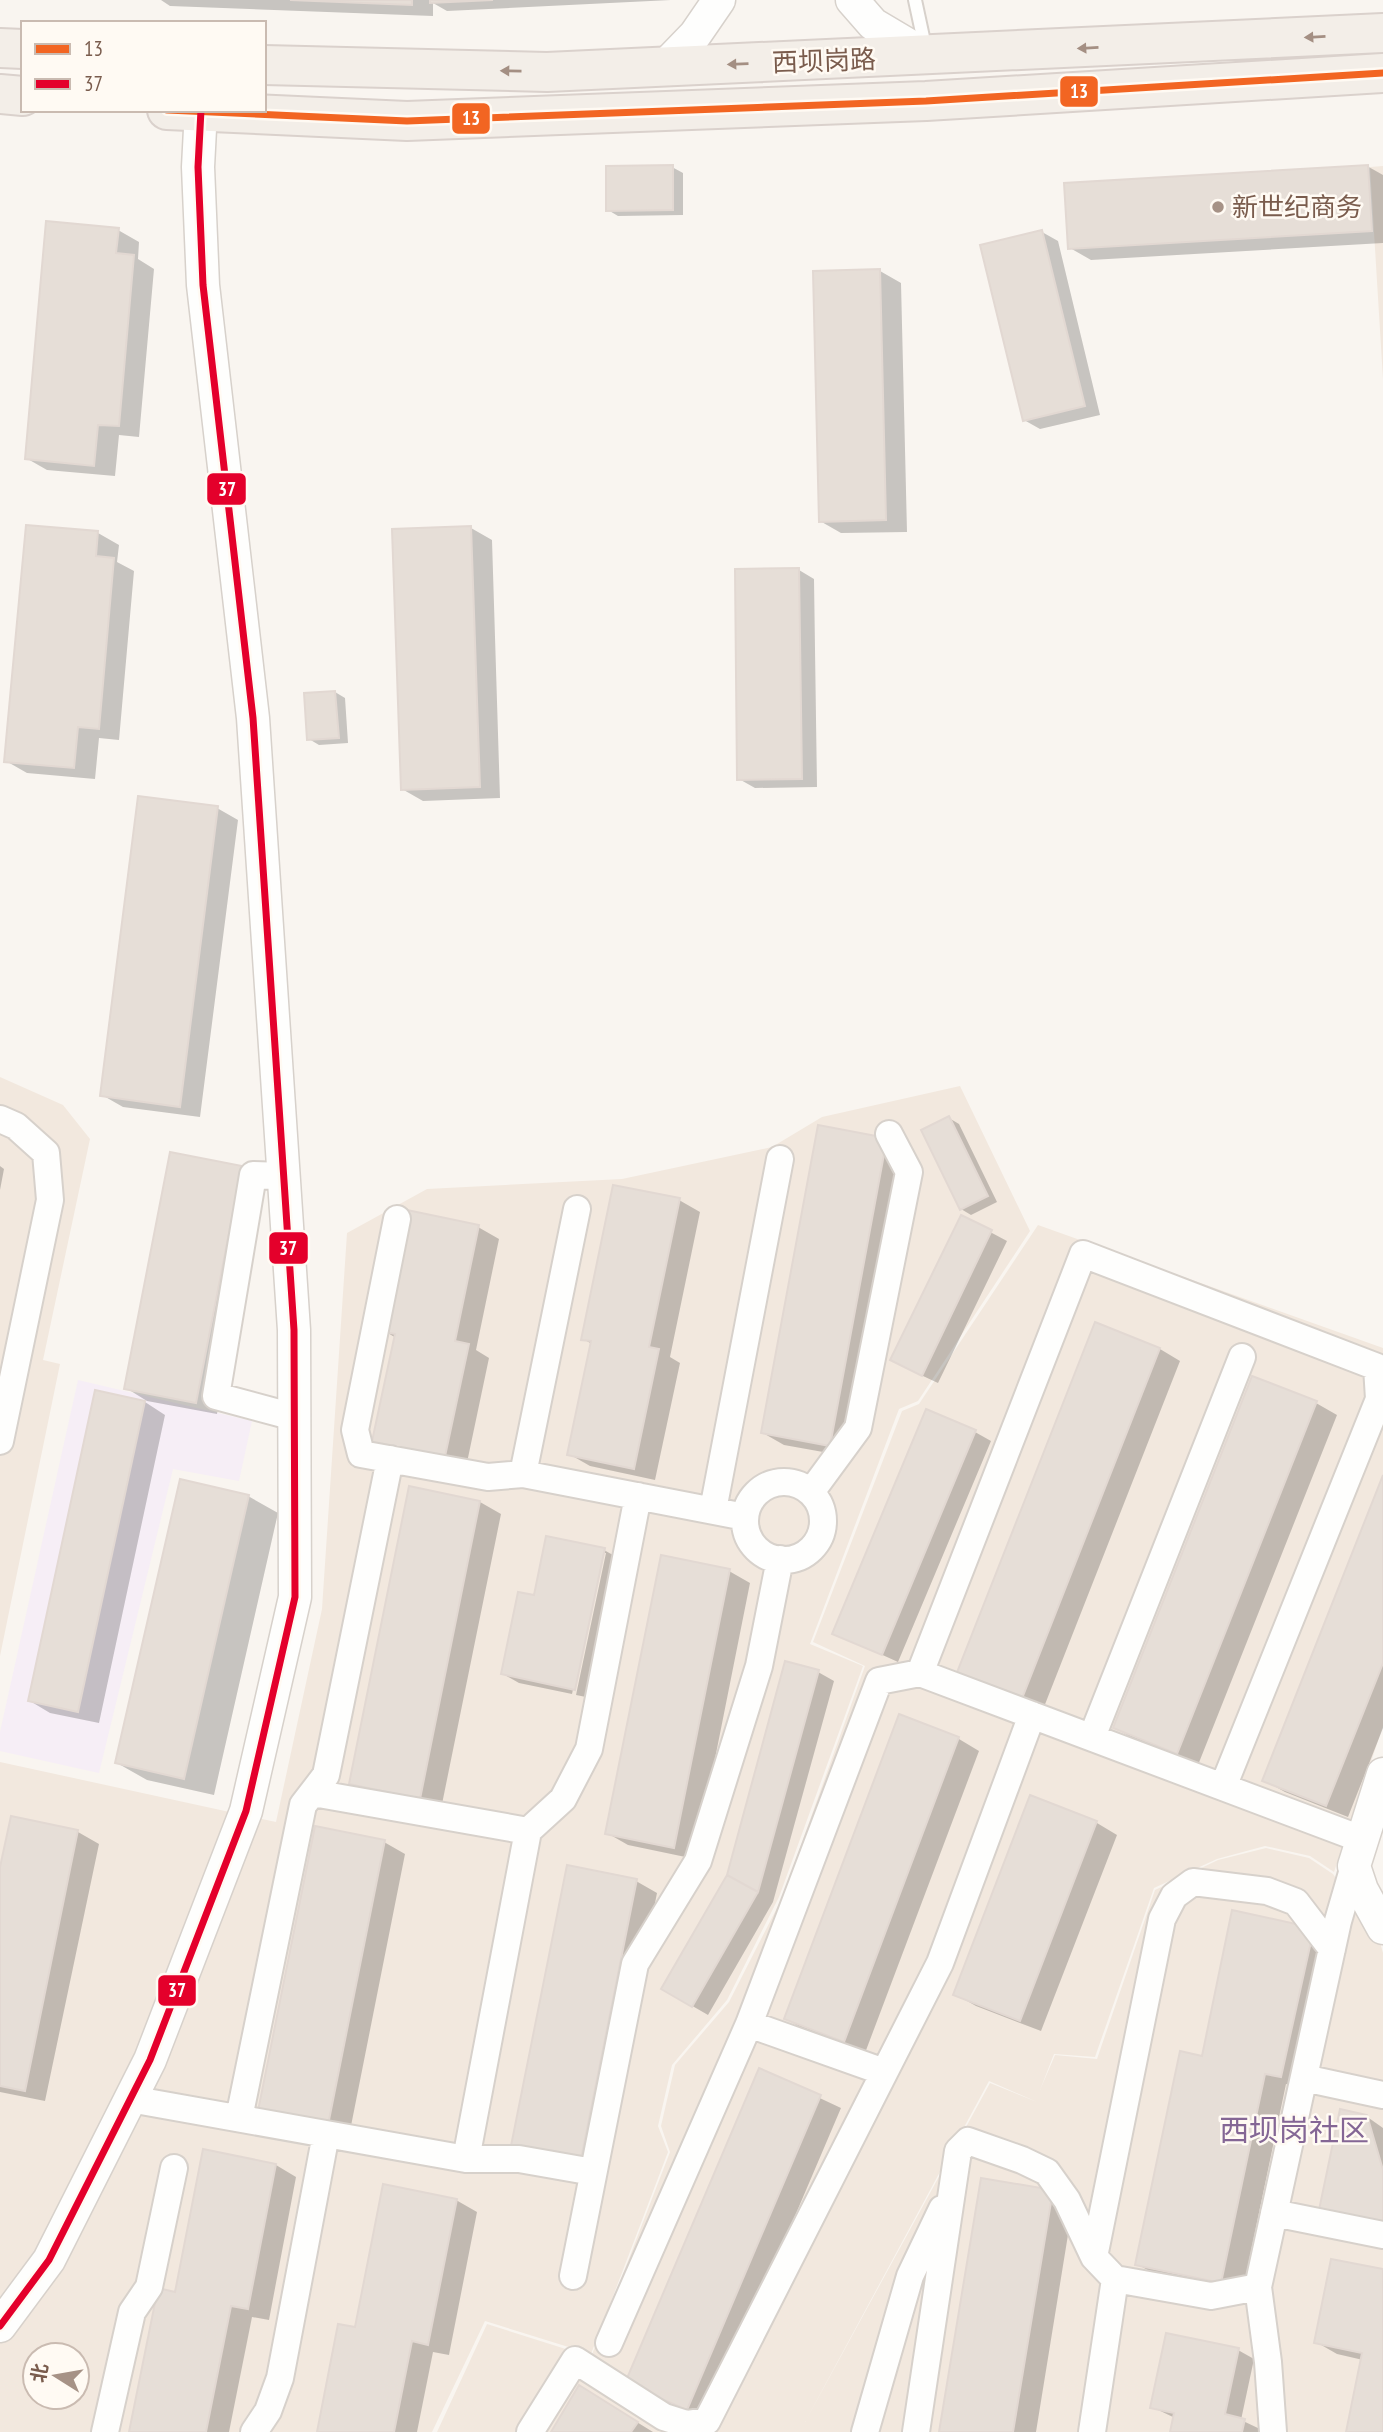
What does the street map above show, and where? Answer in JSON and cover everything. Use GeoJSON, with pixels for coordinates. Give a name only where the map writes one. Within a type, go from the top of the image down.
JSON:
{"type":"FeatureCollection","features":[{"type":"Feature","properties":{"kind":"main road","name":"西坝岗路"},"geometry":{"type":"LineString","coordinates":[[266,65],[547,72],[927,57],[1383,33]]}},
{"type":"Feature","properties":{"kind":"main road"},"geometry":{"type":"LineString","coordinates":[[0,47],[21,49]]}},
{"type":"Feature","properties":{"kind":"main road"},"geometry":{"type":"LineString","coordinates":[[926,100],[927,57]]}},
{"type":"Feature","properties":{"kind":"main road","name":"西坝岗路"},"geometry":{"type":"LineString","coordinates":[[211,112],[407,121],[926,100],[1383,74]]}},
{"type":"Feature","properties":{"kind":"main road"},"geometry":{"type":"LineString","coordinates":[[0,94],[21,96]]}},
{"type":"Feature","properties":{"kind":"street"},"geometry":{"type":"LineString","coordinates":[[664,67],[695,36],[719,0]]}},
{"type":"Feature","properties":{"kind":"street"},"geometry":{"type":"LineString","coordinates":[[852,0],[873,24],[927,57]]}},
{"type":"Feature","properties":{"kind":"street"},"geometry":{"type":"LineString","coordinates":[[0,2326],[49,2260],[149,2060],[246,1811],[295,1597],[294,1330],[253,718],[203,285],[198,167],[189,112]]}},
{"type":"Feature","properties":{"kind":"street"},"geometry":{"type":"LineString","coordinates":[[0,1119],[16,1126],[46,1153],[50,1200],[0,1441]]}},
{"type":"Feature","properties":{"kind":"street"},"geometry":{"type":"LineString","coordinates":[[811,1492],[858,1428],[909,1172],[889,1134]]}},
{"type":"Feature","properties":{"kind":"street"},"geometry":{"type":"LineString","coordinates":[[713,1510],[780,1159]]}},
{"type":"Feature","properties":{"kind":"street"},"geometry":{"type":"LineString","coordinates":[[284,1176],[253,1175],[215,1396],[294,1417]]}},
{"type":"Feature","properties":{"kind":"street"},"geometry":{"type":"LineString","coordinates":[[523,1474],[576,1209]]}},
{"type":"Feature","properties":{"kind":"street"},"geometry":{"type":"LineString","coordinates":[[397,1220],[355,1430],[361,1454],[488,1477],[523,1474],[745,1517]]}},
{"type":"Feature","properties":{"kind":"street"},"geometry":{"type":"LineString","coordinates":[[920,1673],[1083,1254],[1377,1367],[1379,1399],[1223,1787]]}},
{"type":"Feature","properties":{"kind":"street"},"geometry":{"type":"LineString","coordinates":[[1092,1737],[1242,1357]]}},
{"type":"Feature","properties":{"kind":"street"},"geometry":{"type":"LineString","coordinates":[[239,2118],[303,1805],[327,1775],[390,1459]]}},
{"type":"Feature","properties":{"kind":"street"},"geometry":{"type":"LineString","coordinates":[[789,1482],[811,1492],[822,1514],[819,1538],[800,1557],[780,1559],[761,1552],[752,1543],[745,1517],[748,1505],[765,1487],[789,1482]]}},
{"type":"Feature","properties":{"kind":"street"},"geometry":{"type":"LineString","coordinates":[[466,2159],[528,1831],[564,1800],[589,1749],[638,1496]]}},
{"type":"Feature","properties":{"kind":"street"},"geometry":{"type":"LineString","coordinates":[[573,2276],[635,1964],[698,1861],[759,1667],[780,1559]]}},
{"type":"Feature","properties":{"kind":"street"},"geometry":{"type":"LineString","coordinates":[[609,2343],[749,2024],[879,1681],[920,1673],[1223,1787],[1357,1852]]}},
{"type":"Feature","properties":{"kind":"street"},"geometry":{"type":"LineString","coordinates":[[530,2432],[575,2360],[664,2417],[686,2424],[707,2421],[940,1963],[1032,1715]]}},
{"type":"Feature","properties":{"kind":"street"},"geometry":{"type":"LineString","coordinates":[[1273,2432],[1268,2362],[1258,2287],[1332,1949],[1357,1852],[1383,1774]]}},
{"type":"Feature","properties":{"kind":"street"},"geometry":{"type":"LineString","coordinates":[[313,1793],[528,1831]]}},
{"type":"Feature","properties":{"kind":"street"},"geometry":{"type":"LineString","coordinates":[[1357,1852],[1362,1890],[1383,1928]]}},
{"type":"Feature","properties":{"kind":"street"},"geometry":{"type":"LineString","coordinates":[[1094,2257],[1162,1919],[1174,1896],[1193,1882],[1267,1891],[1296,1902],[1332,1949]]}},
{"type":"Feature","properties":{"kind":"street"},"geometry":{"type":"LineString","coordinates":[[749,2024],[884,2072]]}},
{"type":"Feature","properties":{"kind":"street"},"geometry":{"type":"LineString","coordinates":[[1304,2078],[1383,2095]]}},
{"type":"Feature","properties":{"kind":"street"},"geometry":{"type":"LineString","coordinates":[[130,2099],[466,2159],[519,2159],[593,2172]]}},
{"type":"Feature","properties":{"kind":"street"},"geometry":{"type":"LineString","coordinates":[[254,2432],[268,2412],[280,2378],[326,2134]]}},
{"type":"Feature","properties":{"kind":"street"},"geometry":{"type":"LineString","coordinates":[[916,2432],[958,2151],[968,2141],[1046,2172],[1068,2200],[1094,2257],[1115,2279],[1211,2296],[1258,2287]]}},
{"type":"Feature","properties":{"kind":"street"},"geometry":{"type":"LineString","coordinates":[[105,2432],[132,2312],[149,2287],[174,2168]]}},
{"type":"Feature","properties":{"kind":"street"},"geometry":{"type":"LineString","coordinates":[[865,2432],[909,2276],[953,2186]]}},
{"type":"Feature","properties":{"kind":"street"},"geometry":{"type":"LineString","coordinates":[[1274,2213],[1383,2235]]}},
{"type":"Feature","properties":{"kind":"street"},"geometry":{"type":"LineString","coordinates":[[1092,2432],[1115,2279]]}},
{"type":"Feature","properties":{"kind":"lane"},"geometry":{"type":"LineString","coordinates":[[915,0],[927,57]]}},
{"type":"Feature","properties":{"kind":"shaded area"},"geometry":{"type":"Polygon","coordinates":[[[1383,166],[1383,379],[1370,167],[1383,166]]]}},
{"type":"Feature","properties":{"kind":"shaded area"},"geometry":{"type":"Polygon","coordinates":[[[0,1077],[63,1105],[90,1139],[43,1360],[60,1364],[0,1656],[0,1077]]]}},
{"type":"Feature","properties":{"kind":"shaded area"},"geometry":{"type":"Polygon","coordinates":[[[960,1086],[1030,1231],[918,1401],[899,1409],[810,1644],[863,1666],[779,1897],[727,2000],[672,2065],[658,2126],[668,2152],[591,2354],[485,2321],[432,2432],[0,2432],[0,1762],[276,1822],[322,1609],[347,1233],[427,1189],[622,1179],[772,1147],[822,1117],[960,1086]]]}},
{"type":"Feature","properties":{"kind":"shaded area"},"geometry":{"type":"Polygon","coordinates":[[[1038,1225],[1383,1348],[1383,1726],[1334,1872],[1310,1856],[1265,1846],[1217,1859],[1154,1888],[1095,2057],[1054,2054],[1040,2090],[1055,2055],[1097,2059],[1155,1890],[1218,1860],[1266,1848],[1309,1858],[1333,1874],[1379,1939],[1383,1953],[1383,2432],[437,2432],[487,2324],[591,2357],[670,2152],[661,2126],[675,2065],[729,2002],[782,1898],[865,1666],[813,1642],[902,1411],[919,1404],[1038,1225]],[[989,2081],[805,2422],[990,2083],[1037,2102],[989,2081]]]}},
{"type":"Feature","properties":{"kind":"shaded area"},"geometry":{"type":"Polygon","coordinates":[[[78,1380],[252,1421],[239,1481],[173,1469],[99,1773],[0,1751],[0,1732],[78,1380]]]}},
{"type":"Feature","properties":{"kind":"building"},"geometry":{"type":"Polygon","coordinates":[[[290,0],[412,0],[412,5],[290,0]]]}},
{"type":"Feature","properties":{"kind":"building"},"geometry":{"type":"Polygon","coordinates":[[[430,0],[493,0],[430,3],[430,0]]]}},
{"type":"Feature","properties":{"kind":"building"},"geometry":{"type":"Polygon","coordinates":[[[673,165],[673,210],[606,211],[606,166],[673,165]]]}},
{"type":"Feature","properties":{"kind":"building","name":"新世纪商务"},"geometry":{"type":"Polygon","coordinates":[[[1368,165],[1372,231],[1068,249],[1064,183],[1368,165]]]}},
{"type":"Feature","properties":{"kind":"building"},"geometry":{"type":"Polygon","coordinates":[[[46,221],[119,228],[116,253],[134,255],[119,426],[98,425],[94,466],[25,459],[46,221]]]}},
{"type":"Feature","properties":{"kind":"building"},"geometry":{"type":"Polygon","coordinates":[[[1042,230],[1085,406],[1023,421],[980,245],[1042,230]]]}},
{"type":"Feature","properties":{"kind":"building"},"geometry":{"type":"Polygon","coordinates":[[[880,269],[886,520],[819,522],[813,271],[880,269]]]}},
{"type":"Feature","properties":{"kind":"building"},"geometry":{"type":"Polygon","coordinates":[[[26,525],[98,531],[96,556],[114,558],[99,729],[78,727],[74,768],[4,762],[26,525]]]}},
{"type":"Feature","properties":{"kind":"building"},"geometry":{"type":"Polygon","coordinates":[[[471,526],[480,787],[401,790],[392,529],[471,526]]]}},
{"type":"Feature","properties":{"kind":"building"},"geometry":{"type":"Polygon","coordinates":[[[799,568],[802,779],[737,780],[735,569],[799,568]]]}},
{"type":"Feature","properties":{"kind":"building"},"geometry":{"type":"Polygon","coordinates":[[[335,691],[339,738],[307,740],[304,693],[335,691]]]}},
{"type":"Feature","properties":{"kind":"building"},"geometry":{"type":"Polygon","coordinates":[[[138,796],[218,806],[180,1107],[100,1096],[138,796]]]}},
{"type":"Feature","properties":{"kind":"building"},"geometry":{"type":"Polygon","coordinates":[[[949,1116],[988,1196],[960,1210],[921,1130],[949,1116]]]}},
{"type":"Feature","properties":{"kind":"building"},"geometry":{"type":"Polygon","coordinates":[[[818,1125],[887,1138],[830,1446],[761,1433],[818,1125]]]}},
{"type":"Feature","properties":{"kind":"building"},"geometry":{"type":"Polygon","coordinates":[[[170,1152],[242,1166],[196,1403],[124,1389],[170,1152]]]}},
{"type":"Feature","properties":{"kind":"building"},"geometry":{"type":"Polygon","coordinates":[[[613,1185],[680,1198],[649,1347],[659,1349],[634,1469],[567,1455],[591,1341],[581,1340],[613,1185]]]}},
{"type":"Feature","properties":{"kind":"building"},"geometry":{"type":"Polygon","coordinates":[[[407,1210],[479,1225],[455,1341],[469,1344],[444,1461],[371,1446],[395,1334],[381,1331],[407,1210]]]}},
{"type":"Feature","properties":{"kind":"building"},"geometry":{"type":"Polygon","coordinates":[[[961,1215],[992,1230],[922,1376],[890,1360],[961,1215]]]}},
{"type":"Feature","properties":{"kind":"building"},"geometry":{"type":"Polygon","coordinates":[[[1095,1322],[1160,1348],[1021,1701],[956,1675],[1095,1322]]]}},
{"type":"Feature","properties":{"kind":"building"},"geometry":{"type":"Polygon","coordinates":[[[1252,1376],[1317,1401],[1177,1754],[1113,1728],[1252,1376]]]}},
{"type":"Feature","properties":{"kind":"building"},"geometry":{"type":"Polygon","coordinates":[[[95,1390],[145,1401],[78,1712],[28,1701],[95,1390]]]}},
{"type":"Feature","properties":{"kind":"building"},"geometry":{"type":"Polygon","coordinates":[[[926,1409],[976,1430],[882,1655],[832,1634],[926,1409]]]}},
{"type":"Feature","properties":{"kind":"building"},"geometry":{"type":"Polygon","coordinates":[[[1383,1475],[1383,1663],[1326,1806],[1262,1781],[1383,1475]]]}},
{"type":"Feature","properties":{"kind":"building"},"geometry":{"type":"Polygon","coordinates":[[[180,1479],[249,1495],[184,1779],[115,1763],[180,1479]]]}},
{"type":"Feature","properties":{"kind":"building"},"geometry":{"type":"Polygon","coordinates":[[[409,1486],[480,1501],[420,1799],[349,1784],[409,1486]]]}},
{"type":"Feature","properties":{"kind":"building"},"geometry":{"type":"Polygon","coordinates":[[[546,1536],[605,1548],[575,1690],[501,1674],[518,1592],[534,1595],[546,1536]]]}},
{"type":"Feature","properties":{"kind":"building"},"geometry":{"type":"Polygon","coordinates":[[[661,1555],[730,1569],[674,1848],[605,1834],[661,1555]]]}},
{"type":"Feature","properties":{"kind":"building"},"geometry":{"type":"Polygon","coordinates":[[[785,1661],[819,1670],[758,1892],[727,1875],[785,1661]]]}},
{"type":"Feature","properties":{"kind":"building"},"geometry":{"type":"Polygon","coordinates":[[[899,1714],[959,1737],[844,2042],[784,2019],[899,1714]]]}},
{"type":"Feature","properties":{"kind":"building"},"geometry":{"type":"Polygon","coordinates":[[[1030,1795],[1097,1821],[1020,2021],[953,1995],[1030,1795]]]}},
{"type":"Feature","properties":{"kind":"building"},"geometry":{"type":"Polygon","coordinates":[[[11,1816],[78,1830],[25,2091],[0,2086],[0,1867],[11,1816]]]}},
{"type":"Feature","properties":{"kind":"building"},"geometry":{"type":"Polygon","coordinates":[[[315,1826],[385,1840],[328,2125],[258,2111],[315,1826]]]}},
{"type":"Feature","properties":{"kind":"building"},"geometry":{"type":"Polygon","coordinates":[[[567,1865],[637,1879],[580,2164],[510,2151],[567,1865]]]}},
{"type":"Feature","properties":{"kind":"building"},"geometry":{"type":"Polygon","coordinates":[[[727,1875],[758,1892],[692,2007],[661,1989],[727,1875]]]}},
{"type":"Feature","properties":{"kind":"building"},"geometry":{"type":"Polygon","coordinates":[[[1232,1910],[1314,1928],[1281,2077],[1265,2074],[1221,2283],[1135,2265],[1180,2051],[1202,2056],[1232,1910]]]}},
{"type":"Feature","properties":{"kind":"building"},"geometry":{"type":"Polygon","coordinates":[[[759,2068],[821,2095],[687,2410],[625,2383],[759,2068]]]}},
{"type":"Feature","properties":{"kind":"building"},"geometry":{"type":"Polygon","coordinates":[[[1340,2109],[1367,2115],[1383,2170],[1383,2228],[1318,2215],[1340,2109]]]}},
{"type":"Feature","properties":{"kind":"building"},"geometry":{"type":"Polygon","coordinates":[[[203,2149],[276,2164],[248,2309],[231,2306],[206,2432],[129,2432],[158,2288],[175,2292],[203,2149]]]}},
{"type":"Feature","properties":{"kind":"building"},"geometry":{"type":"Polygon","coordinates":[[[981,2178],[1053,2190],[1013,2432],[939,2432],[981,2178]]]}},
{"type":"Feature","properties":{"kind":"building"},"geometry":{"type":"Polygon","coordinates":[[[383,2184],[457,2199],[428,2345],[412,2341],[394,2432],[317,2432],[338,2324],[355,2327],[383,2184]]]}},
{"type":"Feature","properties":{"kind":"building"},"geometry":{"type":"Polygon","coordinates":[[[1331,2259],[1383,2269],[1383,2432],[1346,2432],[1362,2353],[1314,2343],[1331,2259]]]}},
{"type":"Feature","properties":{"kind":"building"},"geometry":{"type":"Polygon","coordinates":[[[1166,2333],[1239,2348],[1225,2414],[1245,2419],[1242,2432],[1170,2432],[1174,2413],[1150,2408],[1166,2333]]]}},
{"type":"Feature","properties":{"kind":"building"},"geometry":{"type":"Polygon","coordinates":[[[579,2385],[638,2422],[631,2432],[551,2432],[579,2385]]]}},
{"type":"Feature","properties":{"kind":"transit line","name":"13"},"geometry":{"type":"LineString","coordinates":[[211,112],[407,121],[926,101],[1383,73]]}},
{"type":"Feature","properties":{"kind":"transit line","name":"37"},"geometry":{"type":"LineString","coordinates":[[0,2326],[49,2260],[150,2060],[246,1811],[295,1597],[294,1330],[253,718],[203,285],[198,167],[201,112]]}},
{"type":"Feature","properties":{"kind":"place","name":"新世纪商务"},"geometry":{"type":"Point","coordinates":[1218,207]}},
{"type":"Feature","properties":{"kind":"district","name":"西坝岗社区"},"geometry":{"type":"Point","coordinates":[1294,2131]}}]}
